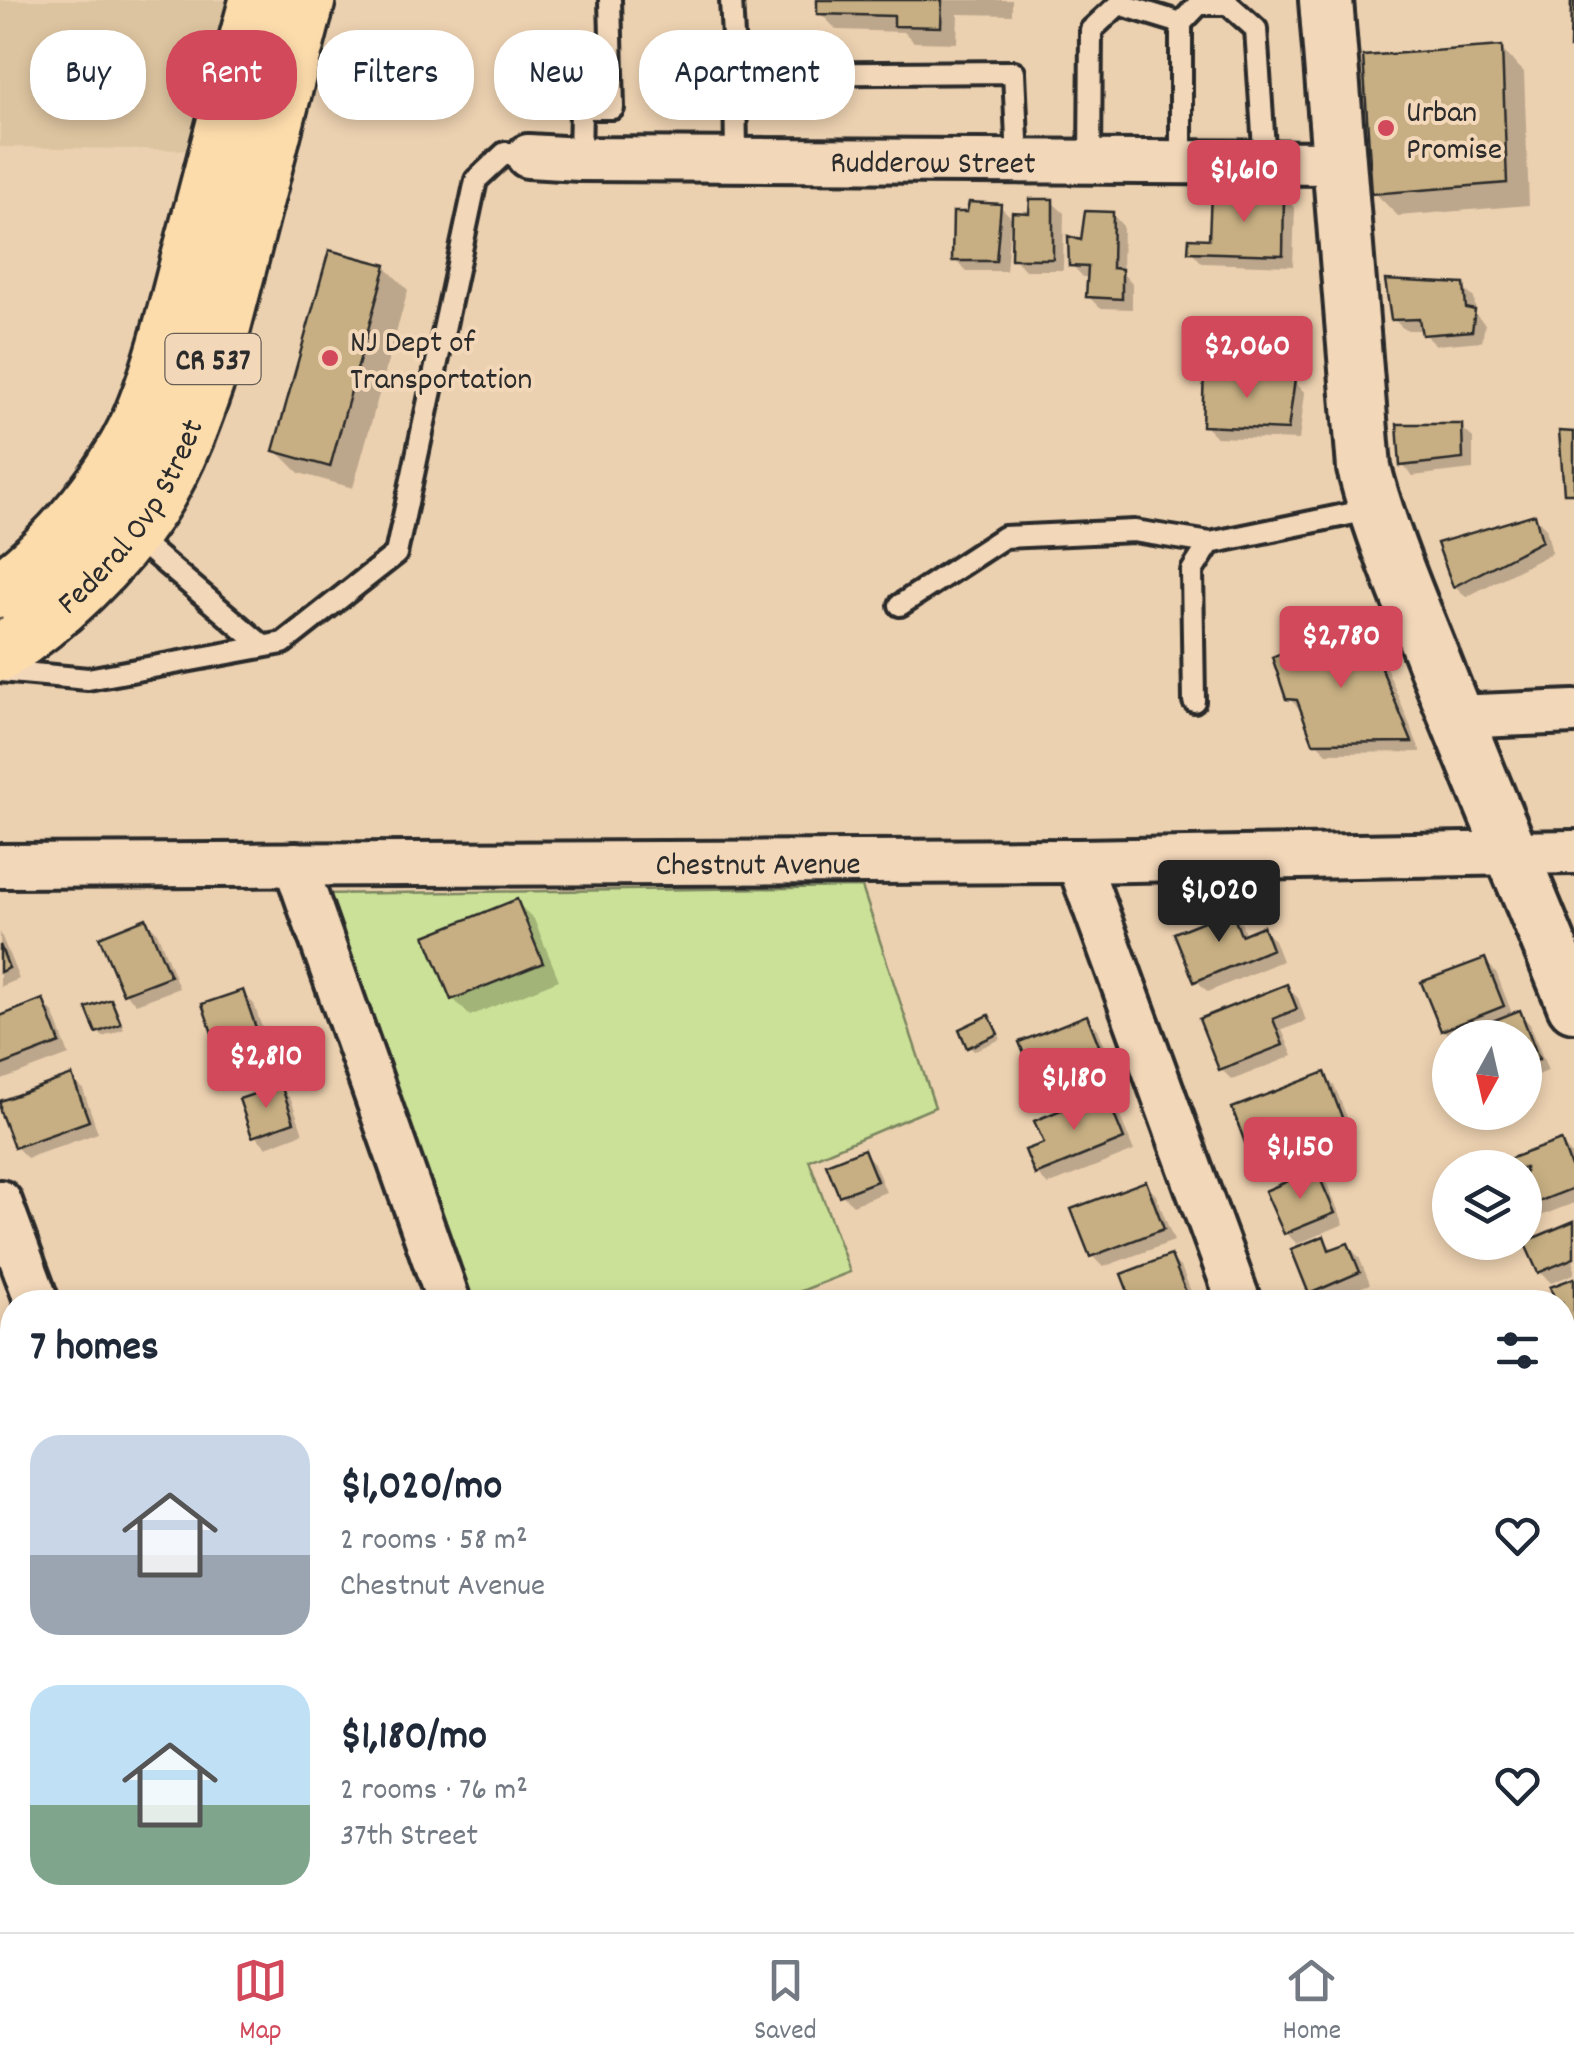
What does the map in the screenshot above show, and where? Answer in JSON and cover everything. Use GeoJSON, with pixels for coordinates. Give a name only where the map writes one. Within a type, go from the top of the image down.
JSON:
{"type":"FeatureCollection","features":[{"type":"Feature","properties":{"kind":"main road","name":"Federal Ovp Street"},"geometry":{"type":"LineString","coordinates":[[0,590],[38,560],[100,489],[146,407],[258,0]]}},
{"type":"Feature","properties":{"kind":"main road","name":"Federal Ovp Street"},"geometry":{"type":"LineString","coordinates":[[0,653],[78,590],[130,533],[150,507],[174,462],[216,352],[307,0]]}},
{"type":"Feature","properties":{"kind":"street"},"geometry":{"type":"LineString","coordinates":[[1326,0],[1364,468],[1374,510],[1454,717],[1574,1005]]}},
{"type":"Feature","properties":{"kind":"street","name":"Rudderow Street"},"geometry":{"type":"LineString","coordinates":[[528,156],[1340,163]]}},
{"type":"Feature","properties":{"kind":"street"},"geometry":{"type":"LineString","coordinates":[[1454,717],[1574,712]]}},
{"type":"Feature","properties":{"kind":"street","name":"Chestnut Avenue"},"geometry":{"type":"LineString","coordinates":[[0,866],[1078,862],[1574,852]]}},
{"type":"Feature","properties":{"kind":"street"},"geometry":{"type":"LineString","coordinates":[[1078,862],[1236,1290]]}},
{"type":"Feature","properties":{"kind":"street"},"geometry":{"type":"LineString","coordinates":[[295,864],[445,1290]]}},
{"type":"Feature","properties":{"kind":"street"},"geometry":{"type":"LineString","coordinates":[[0,1202],[33,1290]]}},
{"type":"Feature","properties":{"kind":"lane"},"geometry":{"type":"LineString","coordinates":[[580,159],[581,108],[613,108],[610,0]]}},
{"type":"Feature","properties":{"kind":"lane"},"geometry":{"type":"LineString","coordinates":[[731,0],[732,30]]}},
{"type":"Feature","properties":{"kind":"lane"},"geometry":{"type":"LineString","coordinates":[[1090,162],[1091,30],[1119,4],[1181,22]]}},
{"type":"Feature","properties":{"kind":"lane"},"geometry":{"type":"LineString","coordinates":[[1181,162],[1181,22],[1199,4],[1228,4],[1256,29],[1265,163]]}},
{"type":"Feature","properties":{"kind":"lane"},"geometry":{"type":"LineString","coordinates":[[855,73],[1014,72],[1018,162]]}},
{"type":"Feature","properties":{"kind":"lane"},"geometry":{"type":"LineString","coordinates":[[735,120],[736,160]]}},
{"type":"Feature","properties":{"kind":"lane"},"geometry":{"type":"LineString","coordinates":[[0,671],[88,679],[282,643],[396,554],[476,180],[504,152],[528,156]]}},
{"type":"Feature","properties":{"kind":"lane"},"geometry":{"type":"LineString","coordinates":[[900,606],[1004,537],[1134,531],[1210,543],[1374,510]]}},
{"type":"Feature","properties":{"kind":"lane"},"geometry":{"type":"LineString","coordinates":[[130,533],[263,646]]}},
{"type":"Feature","properties":{"kind":"lane"},"geometry":{"type":"LineString","coordinates":[[1194,702],[1192,571],[1210,543]]}},
{"type":"Feature","properties":{"kind":"shaded area"},"geometry":{"type":"Polygon","coordinates":[[[0,0],[234,0],[226,30],[166,30],[166,120],[202,120],[194,150],[0,147],[0,0]]]}},
{"type":"Feature","properties":{"kind":"green space"},"geometry":{"type":"Polygon","coordinates":[[[862,887],[935,1107],[809,1160],[850,1272],[804,1290],[460,1290],[316,894],[862,887]]]}},
{"type":"Feature","properties":{"kind":"building"},"geometry":{"type":"Polygon","coordinates":[[[817,0],[942,0],[941,27],[894,26],[894,16],[817,14],[817,0]]]}},
{"type":"Feature","properties":{"kind":"building"},"geometry":{"type":"Polygon","coordinates":[[[1574,0],[1574,48],[1570,48],[1574,0]]]}},
{"type":"Feature","properties":{"kind":"building"},"geometry":{"type":"Polygon","coordinates":[[[1502,46],[1507,183],[1372,194],[1363,56],[1502,46]]]}},
{"type":"Feature","properties":{"kind":"building"},"geometry":{"type":"Polygon","coordinates":[[[1211,192],[1284,195],[1283,255],[1188,252],[1189,238],[1209,239],[1211,192]]]}},
{"type":"Feature","properties":{"kind":"building"},"geometry":{"type":"Polygon","coordinates":[[[1030,199],[1053,199],[1053,259],[1011,259],[1012,212],[1029,213],[1030,199]]]}},
{"type":"Feature","properties":{"kind":"building"},"geometry":{"type":"Polygon","coordinates":[[[969,202],[1001,204],[996,261],[952,261],[953,212],[967,212],[969,202]]]}},
{"type":"Feature","properties":{"kind":"building"},"geometry":{"type":"Polygon","coordinates":[[[1085,211],[1113,212],[1112,268],[1122,269],[1122,299],[1086,297],[1088,267],[1069,266],[1068,236],[1081,240],[1085,211]]]}},
{"type":"Feature","properties":{"kind":"building","name":"NJ Dept of Transportation"},"geometry":{"type":"Polygon","coordinates":[[[329,250],[386,265],[330,467],[273,451],[329,250]]]}},
{"type":"Feature","properties":{"kind":"building"},"geometry":{"type":"Polygon","coordinates":[[[1385,280],[1464,284],[1466,308],[1475,310],[1472,331],[1422,335],[1419,319],[1391,320],[1385,280]]]}},
{"type":"Feature","properties":{"kind":"building"},"geometry":{"type":"Polygon","coordinates":[[[1204,371],[1295,379],[1288,430],[1202,426],[1204,371]]]}},
{"type":"Feature","properties":{"kind":"building"},"geometry":{"type":"Polygon","coordinates":[[[1397,424],[1462,424],[1463,459],[1400,466],[1397,424]]]}},
{"type":"Feature","properties":{"kind":"building"},"geometry":{"type":"Polygon","coordinates":[[[1559,431],[1574,432],[1574,493],[1564,493],[1559,431]]]}},
{"type":"Feature","properties":{"kind":"building"},"geometry":{"type":"Polygon","coordinates":[[[1535,514],[1542,541],[1453,587],[1437,543],[1535,514]]]}},
{"type":"Feature","properties":{"kind":"building"},"geometry":{"type":"Polygon","coordinates":[[[1344,628],[1347,637],[1366,631],[1412,742],[1313,743],[1297,700],[1286,699],[1272,657],[1344,628]]]}},
{"type":"Feature","properties":{"kind":"building"},"geometry":{"type":"Polygon","coordinates":[[[517,899],[543,963],[451,1000],[425,936],[517,899]]]}},
{"type":"Feature","properties":{"kind":"building"},"geometry":{"type":"Polygon","coordinates":[[[1231,910],[1241,935],[1263,926],[1272,949],[1194,982],[1174,933],[1231,910]]]}},
{"type":"Feature","properties":{"kind":"building"},"geometry":{"type":"Polygon","coordinates":[[[146,918],[170,976],[123,994],[99,937],[146,918]]]}},
{"type":"Feature","properties":{"kind":"building"},"geometry":{"type":"Polygon","coordinates":[[[0,945],[9,968],[0,972],[0,945]]]}},
{"type":"Feature","properties":{"kind":"building"},"geometry":{"type":"Polygon","coordinates":[[[1485,958],[1504,1006],[1469,1020],[1437,1020],[1421,982],[1485,958]]]}},
{"type":"Feature","properties":{"kind":"building"},"geometry":{"type":"Polygon","coordinates":[[[1287,984],[1297,1009],[1273,1019],[1283,1045],[1219,1070],[1199,1019],[1287,984]]]}},
{"type":"Feature","properties":{"kind":"building"},"geometry":{"type":"Polygon","coordinates":[[[243,990],[266,1057],[225,1071],[202,1004],[243,990]]]}},
{"type":"Feature","properties":{"kind":"building"},"geometry":{"type":"Polygon","coordinates":[[[43,999],[60,1043],[0,1066],[0,1016],[43,999]]]}},
{"type":"Feature","properties":{"kind":"building"},"geometry":{"type":"Polygon","coordinates":[[[111,999],[121,1024],[96,1033],[86,1008],[111,999]]]}},
{"type":"Feature","properties":{"kind":"building"},"geometry":{"type":"Polygon","coordinates":[[[1520,1010],[1524,1020],[1495,1020],[1520,1010]]]}},
{"type":"Feature","properties":{"kind":"building"},"geometry":{"type":"Polygon","coordinates":[[[989,1015],[998,1034],[967,1048],[959,1029],[989,1015]]]}},
{"type":"Feature","properties":{"kind":"building"},"geometry":{"type":"Polygon","coordinates":[[[1087,1015],[1106,1063],[1070,1078],[1067,1071],[1049,1078],[1045,1068],[1032,1073],[1019,1042],[1087,1015]]]}},
{"type":"Feature","properties":{"kind":"building"},"geometry":{"type":"Polygon","coordinates":[[[1325,1072],[1343,1120],[1250,1156],[1232,1108],[1325,1072]]]}},
{"type":"Feature","properties":{"kind":"building"},"geometry":{"type":"Polygon","coordinates":[[[72,1075],[89,1121],[14,1148],[0,1101],[72,1075]]]}},
{"type":"Feature","properties":{"kind":"building"},"geometry":{"type":"Polygon","coordinates":[[[281,1085],[294,1122],[252,1137],[239,1099],[281,1085]]]}},
{"type":"Feature","properties":{"kind":"building"},"geometry":{"type":"Polygon","coordinates":[[[1105,1092],[1124,1139],[1035,1175],[1025,1150],[1044,1143],[1034,1121],[1105,1092]]]}},
{"type":"Feature","properties":{"kind":"building"},"geometry":{"type":"Polygon","coordinates":[[[1561,1140],[1574,1175],[1574,1188],[1542,1200],[1542,1150],[1534,1150],[1561,1140]]]}},
{"type":"Feature","properties":{"kind":"building"},"geometry":{"type":"Polygon","coordinates":[[[864,1149],[877,1181],[839,1196],[826,1164],[864,1149]]]}},
{"type":"Feature","properties":{"kind":"building"},"geometry":{"type":"Polygon","coordinates":[[[1316,1169],[1335,1213],[1284,1234],[1265,1191],[1316,1169]]]}},
{"type":"Feature","properties":{"kind":"building"},"geometry":{"type":"Polygon","coordinates":[[[1146,1181],[1164,1229],[1090,1257],[1071,1209],[1146,1181]]]}},
{"type":"Feature","properties":{"kind":"building"},"geometry":{"type":"Polygon","coordinates":[[[1574,1221],[1574,1258],[1538,1273],[1532,1260],[1542,1260],[1542,1234],[1574,1221]]]}},
{"type":"Feature","properties":{"kind":"building"},"geometry":{"type":"Polygon","coordinates":[[[1324,1236],[1329,1250],[1348,1243],[1360,1272],[1318,1290],[1307,1290],[1291,1249],[1324,1236]]]}},
{"type":"Feature","properties":{"kind":"building"},"geometry":{"type":"Polygon","coordinates":[[[1171,1255],[1185,1290],[1127,1290],[1121,1274],[1171,1255]]]}},
{"type":"Feature","properties":{"kind":"building"},"geometry":{"type":"Polygon","coordinates":[[[1574,1278],[1574,1290],[1550,1287],[1574,1278]]]}},
{"type":"Feature","properties":{"kind":"place","name":"Urban Promise"},"geometry":{"type":"Point","coordinates":[1386,128]}},
{"type":"Feature","properties":{"kind":"place","name":"NJ Dept of Transportation"},"geometry":{"type":"Point","coordinates":[330,358]}}]}
